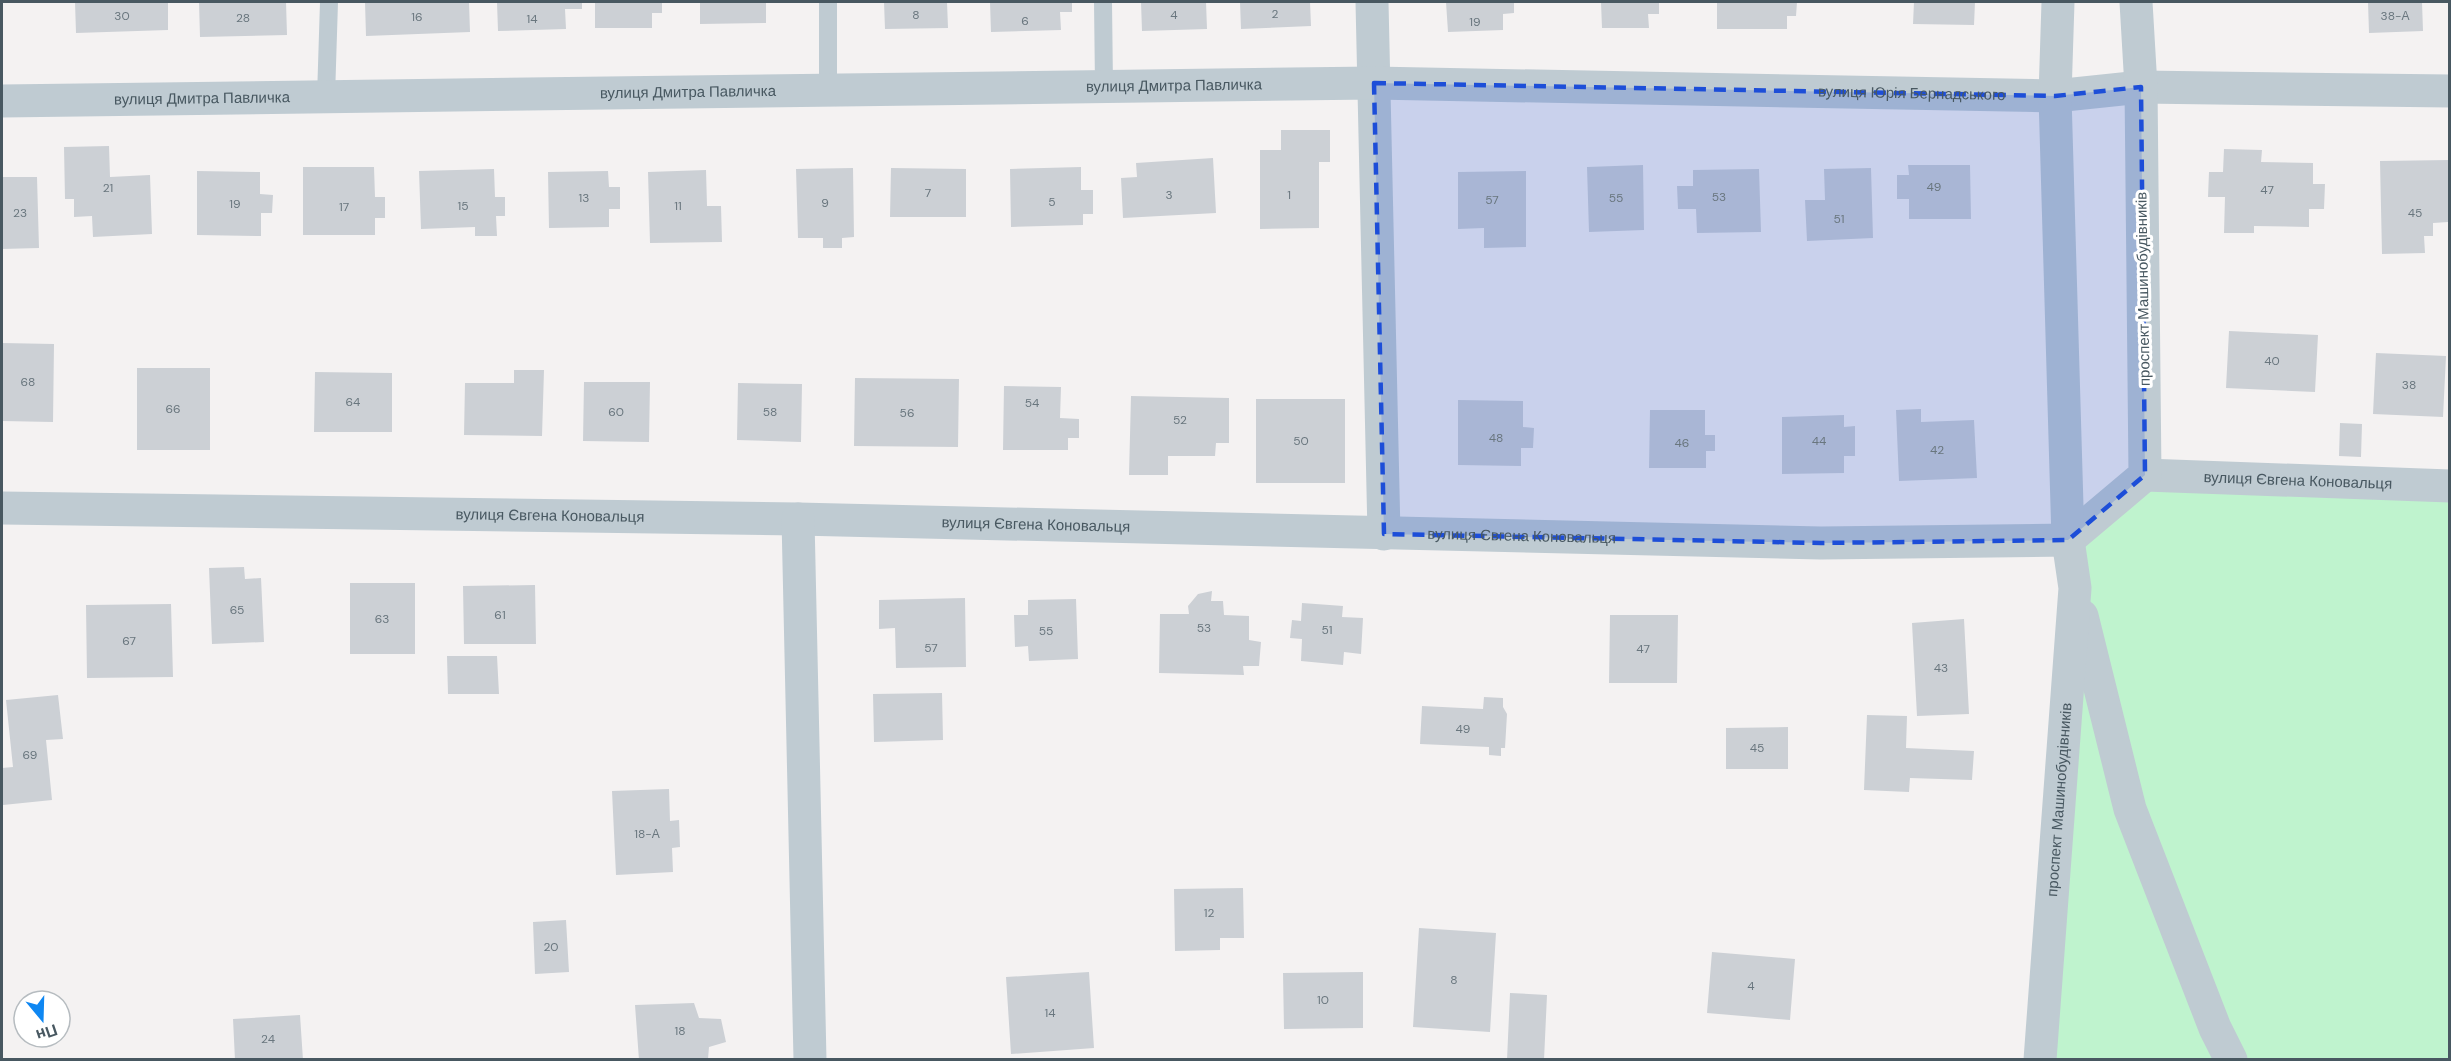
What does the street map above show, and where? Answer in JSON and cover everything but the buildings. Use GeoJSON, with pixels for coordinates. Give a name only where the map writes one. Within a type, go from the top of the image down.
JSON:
{"type":"FeatureCollection","features":[{"type":"Feature","properties":{"kind":"street"},"geometry":{"type":"LineString","coordinates":[[1372,2],[1384,534]]}},
{"type":"Feature","properties":{"kind":"street","name":"проспект Машинобудівників"},"geometry":{"type":"LineString","coordinates":[[2040,1059],[2075,588],[2068,540],[2055,96],[2058,2]]}},
{"type":"Feature","properties":{"kind":"street","name":"проспект Машинобудівників"},"geometry":{"type":"LineString","coordinates":[[2136,2],[2140,87],[2145,475]]}},
{"type":"Feature","properties":{"kind":"street","name":"вулиця Дмитра Павличка"},"geometry":{"type":"LineString","coordinates":[[2,101],[1374,83]]}},
{"type":"Feature","properties":{"kind":"street","name":"вулиця Юрія Бернадського"},"geometry":{"type":"LineString","coordinates":[[1374,83],[2055,96],[2140,87],[2450,91]]}},
{"type":"Feature","properties":{"kind":"street"},"geometry":{"type":"LineString","coordinates":[[2068,540],[2145,475]]}},
{"type":"Feature","properties":{"kind":"street","name":"вулиця Євгена Коновальця"},"geometry":{"type":"LineString","coordinates":[[2145,475],[2450,486]]}},
{"type":"Feature","properties":{"kind":"street","name":"вулиця Євгена Коновальця"},"geometry":{"type":"LineString","coordinates":[[2,508],[798,519],[1821,543],[2068,540]]}},
{"type":"Feature","properties":{"kind":"street"},"geometry":{"type":"LineString","coordinates":[[798,519],[810,1059]]}},
{"type":"Feature","properties":{"kind":"street"},"geometry":{"type":"LineString","coordinates":[[2075,588],[2130,809],[2215,1028],[2231,1059]]}},
{"type":"Feature","properties":{"kind":"lane"},"geometry":{"type":"LineString","coordinates":[[326,97],[329,2]]}},
{"type":"Feature","properties":{"kind":"lane"},"geometry":{"type":"LineString","coordinates":[[828,2],[828,90]]}},
{"type":"Feature","properties":{"kind":"lane"},"geometry":{"type":"LineString","coordinates":[[1103,2],[1104,86]]}},
{"type":"Feature","properties":{"kind":"highlighted area"},"geometry":{"type":"Polygon","coordinates":[[[1374,83],[2055,96],[2141,87],[2145,475],[2068,540],[1821,543],[1384,534],[1374,83]]]}},
{"type":"Feature","properties":{"kind":"green space"},"geometry":{"type":"Polygon","coordinates":[[[2140,491],[2449,495],[2449,1059],[2038,1060],[2076,540],[2140,491]]]}}]}
